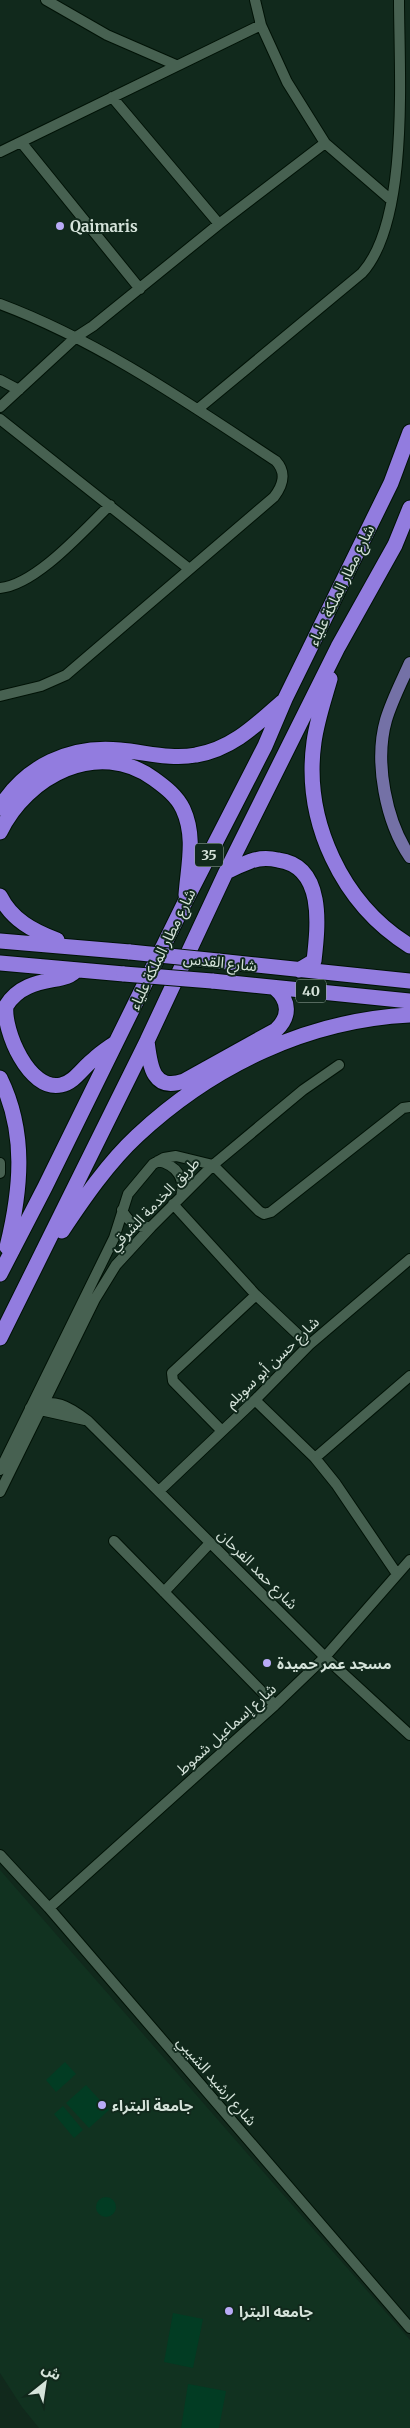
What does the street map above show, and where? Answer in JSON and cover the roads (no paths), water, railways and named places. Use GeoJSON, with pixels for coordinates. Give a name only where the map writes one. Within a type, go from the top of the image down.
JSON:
{"type":"FeatureCollection","features":[{"type":"Feature","properties":{"kind":"highway","name":"شارع مطار الملكة علياء"},"geometry":{"type":"LineString","coordinates":[[1,1272],[46,1187],[185,902],[265,746],[285,699],[391,483],[410,432]]}},
{"type":"Feature","properties":{"kind":"highway","name":"شارع مطار الملكة علياء"},"geometry":{"type":"LineString","coordinates":[[0,1338],[147,1042],[226,872],[338,646],[396,545],[410,508]]}},
{"type":"Feature","properties":{"kind":"highway"},"geometry":{"type":"LineString","coordinates":[[338,646],[318,718],[314,744],[314,802],[324,841],[345,882],[377,921],[410,946]]}},
{"type":"Feature","properties":{"kind":"highway"},"geometry":{"type":"LineString","coordinates":[[0,808],[20,782],[52,760],[73,752],[98,749],[162,756],[195,756],[225,746],[245,735],[285,699]]}},
{"type":"Feature","properties":{"kind":"highway"},"geometry":{"type":"LineString","coordinates":[[0,832],[15,805],[29,791],[49,777],[68,768],[88,763],[111,763],[132,767],[148,774],[174,796],[184,814],[191,845],[185,902]]}},
{"type":"Feature","properties":{"kind":"highway"},"geometry":{"type":"LineString","coordinates":[[226,872],[252,861],[265,859],[284,860],[301,869],[308,880],[315,899],[317,926],[314,961],[299,970]]}},
{"type":"Feature","properties":{"kind":"highway"},"geometry":{"type":"LineString","coordinates":[[0,896],[9,910],[22,922],[41,934],[73,946]]}},
{"type":"Feature","properties":{"kind":"highway","name":"شارع القدس"},"geometry":{"type":"LineString","coordinates":[[0,941],[73,946],[410,982]]}},
{"type":"Feature","properties":{"kind":"highway","name":"شارع القدس"},"geometry":{"type":"LineString","coordinates":[[0,963],[212,981],[410,1001]]}},
{"type":"Feature","properties":{"kind":"highway"},"geometry":{"type":"LineString","coordinates":[[76,970],[68,977],[27,986],[14,995],[6,1006],[7,1028],[22,1060],[36,1077],[44,1083],[60,1085],[75,1077],[93,1059],[116,1042]]}},
{"type":"Feature","properties":{"kind":"highway"},"geometry":{"type":"LineString","coordinates":[[147,1042],[152,1071],[157,1078],[166,1083],[175,1084],[276,1030],[286,1017],[286,1000],[275,988]]}},
{"type":"Feature","properties":{"kind":"highway"},"geometry":{"type":"LineString","coordinates":[[26,1284],[101,1176],[137,1136],[195,1088],[223,1070],[278,1044],[331,1026],[390,1016],[410,1015]]}},
{"type":"Feature","properties":{"kind":"highway"},"geometry":{"type":"LineString","coordinates":[[0,1078],[13,1109],[20,1160],[15,1214],[1,1272]]}},
{"type":"Feature","properties":{"kind":"main road"},"geometry":{"type":"LineString","coordinates":[[410,663],[386,720],[382,760],[387,808],[398,839],[410,857]]}},
{"type":"Feature","properties":{"kind":"street"},"geometry":{"type":"LineString","coordinates":[[46,0],[107,35],[176,65]]}},
{"type":"Feature","properties":{"kind":"street"},"geometry":{"type":"LineString","coordinates":[[255,0],[261,25],[287,82],[325,143],[391,200]]}},
{"type":"Feature","properties":{"kind":"street"},"geometry":{"type":"LineString","coordinates":[[198,409],[362,273],[376,254],[385,232],[391,200],[399,130],[398,0]]}},
{"type":"Feature","properties":{"kind":"street"},"geometry":{"type":"LineString","coordinates":[[0,152],[261,25]]}},
{"type":"Feature","properties":{"kind":"street"},"geometry":{"type":"LineString","coordinates":[[112,97],[219,224]]}},
{"type":"Feature","properties":{"kind":"street"},"geometry":{"type":"LineString","coordinates":[[21,142],[140,289]]}},
{"type":"Feature","properties":{"kind":"street"},"geometry":{"type":"LineString","coordinates":[[0,407],[76,336],[93,326],[219,224],[325,143]]}},
{"type":"Feature","properties":{"kind":"street"},"geometry":{"type":"LineString","coordinates":[[0,304],[76,336],[198,409],[276,460],[282,467],[283,476],[281,486],[274,497],[188,568],[66,675],[41,686],[0,696]]}},
{"type":"Feature","properties":{"kind":"street"},"geometry":{"type":"LineString","coordinates":[[0,380],[18,390]]}},
{"type":"Feature","properties":{"kind":"street"},"geometry":{"type":"LineString","coordinates":[[0,420],[188,568]]}},
{"type":"Feature","properties":{"kind":"street"},"geometry":{"type":"LineString","coordinates":[[0,588],[17,585],[38,572],[110,505]]}},
{"type":"Feature","properties":{"kind":"street"},"geometry":{"type":"LineString","coordinates":[[339,1065],[303,1090],[214,1165],[264,1214],[271,1212],[403,1108],[410,1107]]}},
{"type":"Feature","properties":{"kind":"street","name":"طريق الخدمة الشرقي"},"geometry":{"type":"LineString","coordinates":[[0,1492],[114,1238],[122,1210],[133,1187],[158,1161],[176,1156],[214,1165]]}},
{"type":"Feature","properties":{"kind":"street"},"geometry":{"type":"LineString","coordinates":[[158,1161],[177,1170],[183,1184],[177,1201],[256,1295],[309,1345]]}},
{"type":"Feature","properties":{"kind":"street"},"geometry":{"type":"LineString","coordinates":[[0,1163],[0,1174]]}},
{"type":"Feature","properties":{"kind":"street","name":"طريق الخدمة الشرقي"},"geometry":{"type":"LineString","coordinates":[[0,1470],[38,1407],[109,1274],[151,1227],[214,1165]]}},
{"type":"Feature","properties":{"kind":"street"},"geometry":{"type":"LineString","coordinates":[[122,1210],[133,1224],[151,1227]]}},
{"type":"Feature","properties":{"kind":"street","name":"شارع حسن أبو سويلم"},"geometry":{"type":"LineString","coordinates":[[159,1491],[255,1400],[309,1345],[410,1259]]}},
{"type":"Feature","properties":{"kind":"street"},"geometry":{"type":"LineString","coordinates":[[222,1431],[173,1381],[172,1373],[256,1295]]}},
{"type":"Feature","properties":{"kind":"street"},"geometry":{"type":"LineString","coordinates":[[315,1458],[410,1376]]}},
{"type":"Feature","properties":{"kind":"street"},"geometry":{"type":"LineString","coordinates":[[255,1400],[315,1458],[336,1484],[397,1574]]}},
{"type":"Feature","properties":{"kind":"street","name":"شارع حمد الفرحان"},"geometry":{"type":"LineString","coordinates":[[38,1407],[88,1421],[325,1657],[410,1735]]}},
{"type":"Feature","properties":{"kind":"street"},"geometry":{"type":"LineString","coordinates":[[114,1541],[276,1705]]}},
{"type":"Feature","properties":{"kind":"street"},"geometry":{"type":"LineString","coordinates":[[164,1592],[210,1543]]}},
{"type":"Feature","properties":{"kind":"street","name":"شارع إسماعيل شموط"},"geometry":{"type":"LineString","coordinates":[[49,1908],[276,1705],[325,1657],[410,1560]]}},
{"type":"Feature","properties":{"kind":"street","name":"شارع ارشيد الشيبي"},"geometry":{"type":"LineString","coordinates":[[0,1855],[49,1908],[410,2328]]}},
{"type":"Feature","properties":{"kind":"place","name":"Qaimaris"},"geometry":{"type":"Point","coordinates":[60,226]}},
{"type":"Feature","properties":{"kind":"place","name":"مسجد عمر حميدة"},"geometry":{"type":"Point","coordinates":[267,1663]}},
{"type":"Feature","properties":{"kind":"place","name":"جامعة البتراء"},"geometry":{"type":"Point","coordinates":[102,2105]}},
{"type":"Feature","properties":{"kind":"place","name":"جامعه البترا"},"geometry":{"type":"Point","coordinates":[229,2311]}}]}
